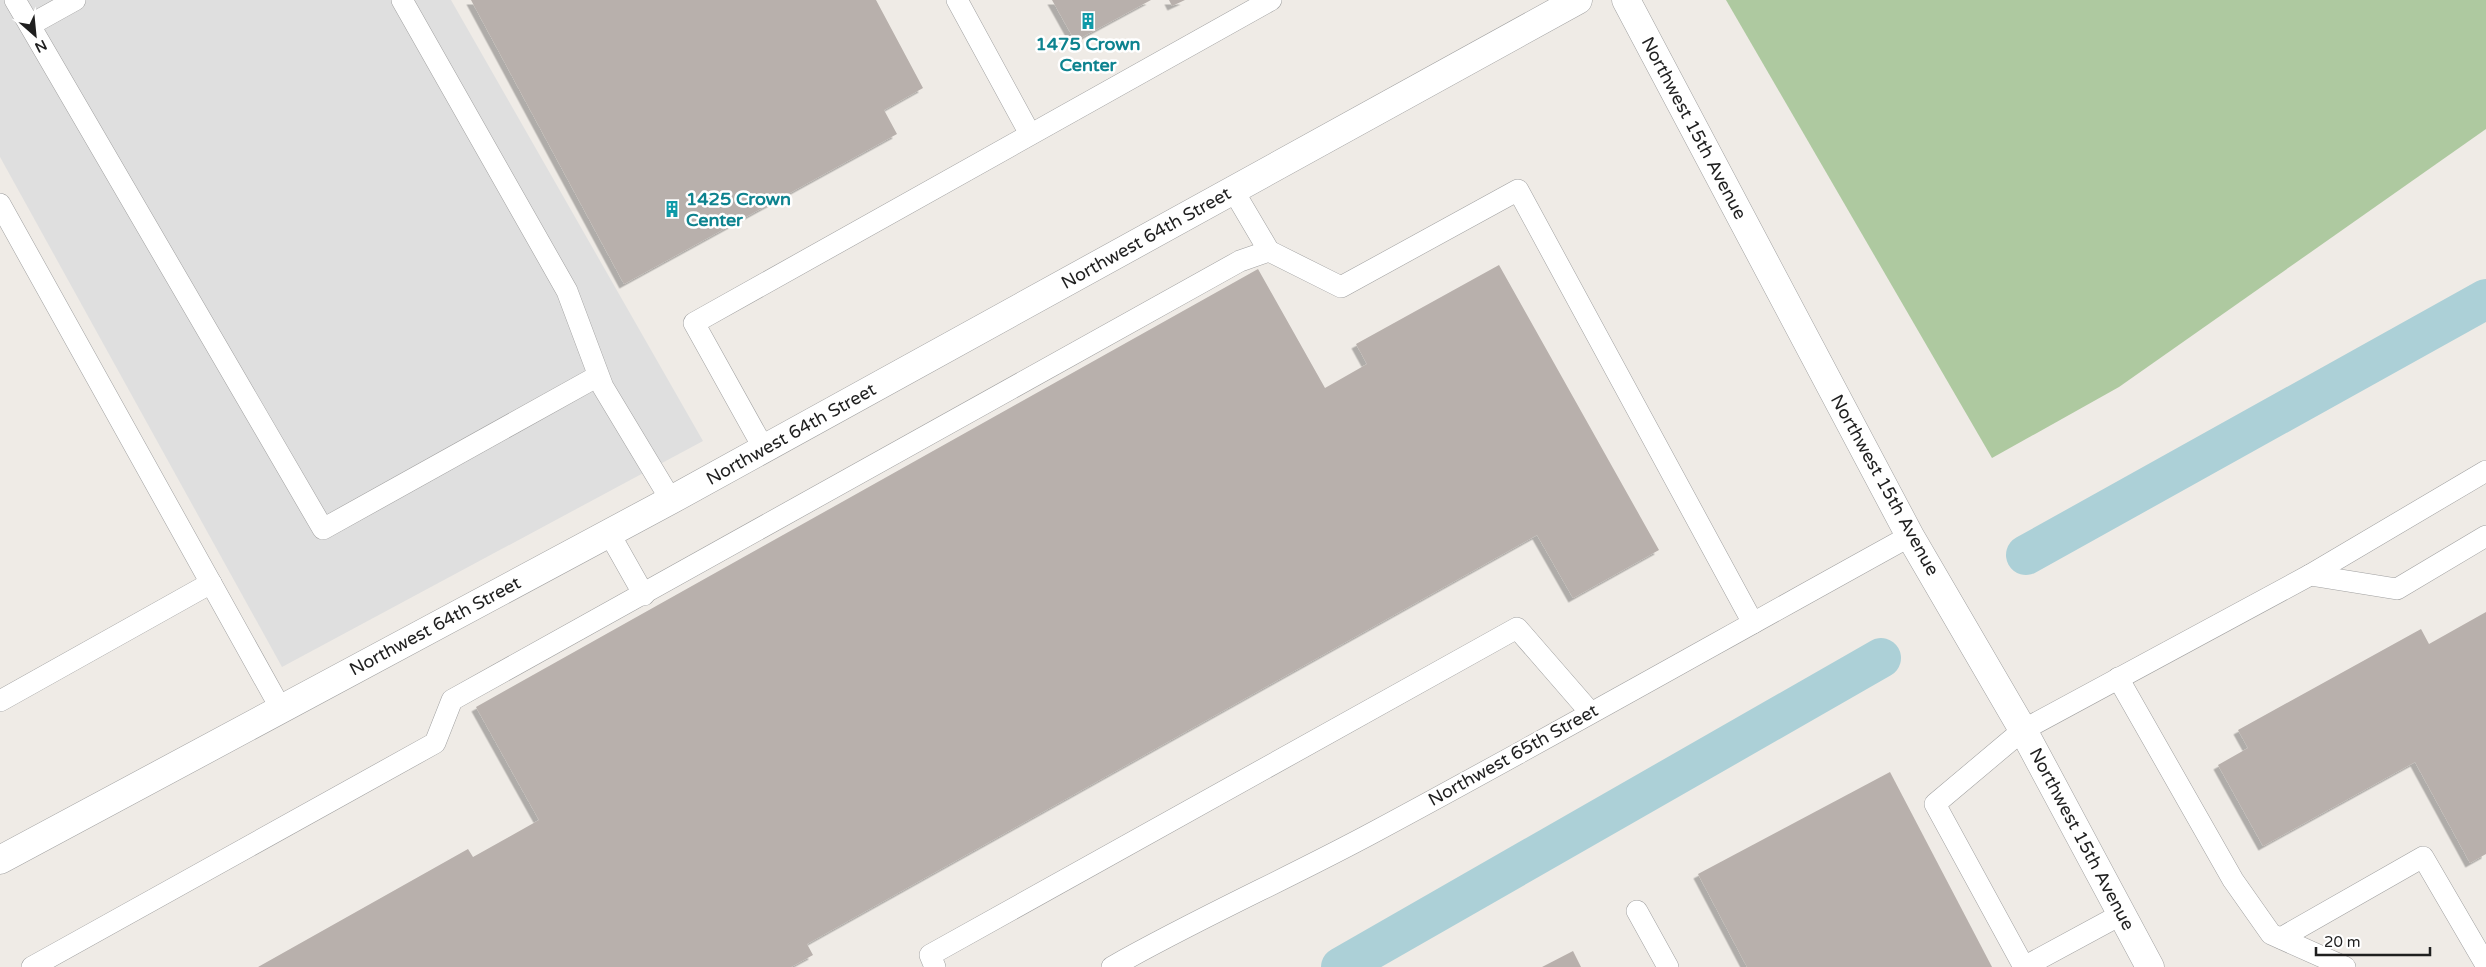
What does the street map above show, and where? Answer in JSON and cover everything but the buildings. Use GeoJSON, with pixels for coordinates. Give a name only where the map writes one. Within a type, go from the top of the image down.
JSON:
{"type":"FeatureCollection","features":[{"type":"Feature","properties":{"kind":"street","name":"Northwest 64th Street"},"geometry":{"type":"LineString","coordinates":[[0,860],[671,500],[1578,0]]}},
{"type":"Feature","properties":{"kind":"street","name":"Northwest 15th Avenue"},"geometry":{"type":"LineString","coordinates":[[1626,0],[1910,536],[2023,730],[2150,967]]}},
{"type":"Feature","properties":{"kind":"lane"},"geometry":{"type":"LineString","coordinates":[[15,0],[323,529],[598,376]]}},
{"type":"Feature","properties":{"kind":"lane"},"geometry":{"type":"LineString","coordinates":[[30,25],[75,0]]}},
{"type":"Feature","properties":{"kind":"lane"},"geometry":{"type":"LineString","coordinates":[[402,0],[568,291],[603,387],[671,500]]}},
{"type":"Feature","properties":{"kind":"lane"},"geometry":{"type":"LineString","coordinates":[[957,0],[1030,134]]}},
{"type":"Feature","properties":{"kind":"lane"},"geometry":{"type":"LineString","coordinates":[[764,449],[694,323],[1271,0]]}},
{"type":"Feature","properties":{"kind":"lane"},"geometry":{"type":"LineString","coordinates":[[1234,190],[1269,251],[1341,287],[1518,190],[1753,623]]}},
{"type":"Feature","properties":{"kind":"lane"},"geometry":{"type":"LineString","coordinates":[[0,204],[281,709]]}},
{"type":"Feature","properties":{"kind":"lane"},"geometry":{"type":"LineString","coordinates":[[32,967],[435,743],[452,700],[644,595],[1231,266],[1269,251]]}},
{"type":"Feature","properties":{"kind":"lane"},"geometry":{"type":"LineString","coordinates":[[2122,914],[2024,967],[1935,804],[2023,730],[2310,575],[2486,471]]}},
{"type":"Feature","properties":{"kind":"lane"},"geometry":{"type":"LineString","coordinates":[[609,533],[644,595]]}},
{"type":"Feature","properties":{"kind":"lane","name":"Northwest 65th Street"},"geometry":{"type":"LineString","coordinates":[[1112,967],[1156,942],[1317,863],[1910,536]]}},
{"type":"Feature","properties":{"kind":"lane"},"geometry":{"type":"LineString","coordinates":[[2310,575],[2396,589],[2486,536]]}},
{"type":"Feature","properties":{"kind":"lane"},"geometry":{"type":"LineString","coordinates":[[0,701],[211,583]]}},
{"type":"Feature","properties":{"kind":"lane"},"geometry":{"type":"LineString","coordinates":[[935,967],[930,955],[1517,628],[1590,712]]}},
{"type":"Feature","properties":{"kind":"lane"},"geometry":{"type":"LineString","coordinates":[[2118,678],[2233,880],[2271,934],[2345,967]]}},
{"type":"Feature","properties":{"kind":"lane"},"geometry":{"type":"LineString","coordinates":[[2281,938],[2423,857],[2485,966]]}},
{"type":"Feature","properties":{"kind":"lane"},"geometry":{"type":"LineString","coordinates":[[1637,911],[1668,967]]}},
{"type":"Feature","properties":{"kind":"green space"},"geometry":{"type":"Polygon","coordinates":[[[1726,0],[2486,0],[2486,129],[2119,387],[1992,458],[1726,0]]]}},
{"type":"Feature","properties":{"kind":"shaded area"},"geometry":{"type":"Polygon","coordinates":[[[0,0],[451,0],[703,441],[282,667],[0,157],[0,0]]]}},
{"type":"Feature","properties":{"kind":"waterway"},"geometry":{"type":"LineString","coordinates":[[2026,555],[2486,299]]}},
{"type":"Feature","properties":{"kind":"waterway"},"geometry":{"type":"LineString","coordinates":[[1341,967],[1881,658]]}},
{"type":"Feature","properties":{"kind":"place","name":"1475 Crown Center"},"geometry":{"type":"Point","coordinates":[1088,21]}},
{"type":"Feature","properties":{"kind":"place","name":"1425 Crown Center"},"geometry":{"type":"Point","coordinates":[672,209]}}]}
